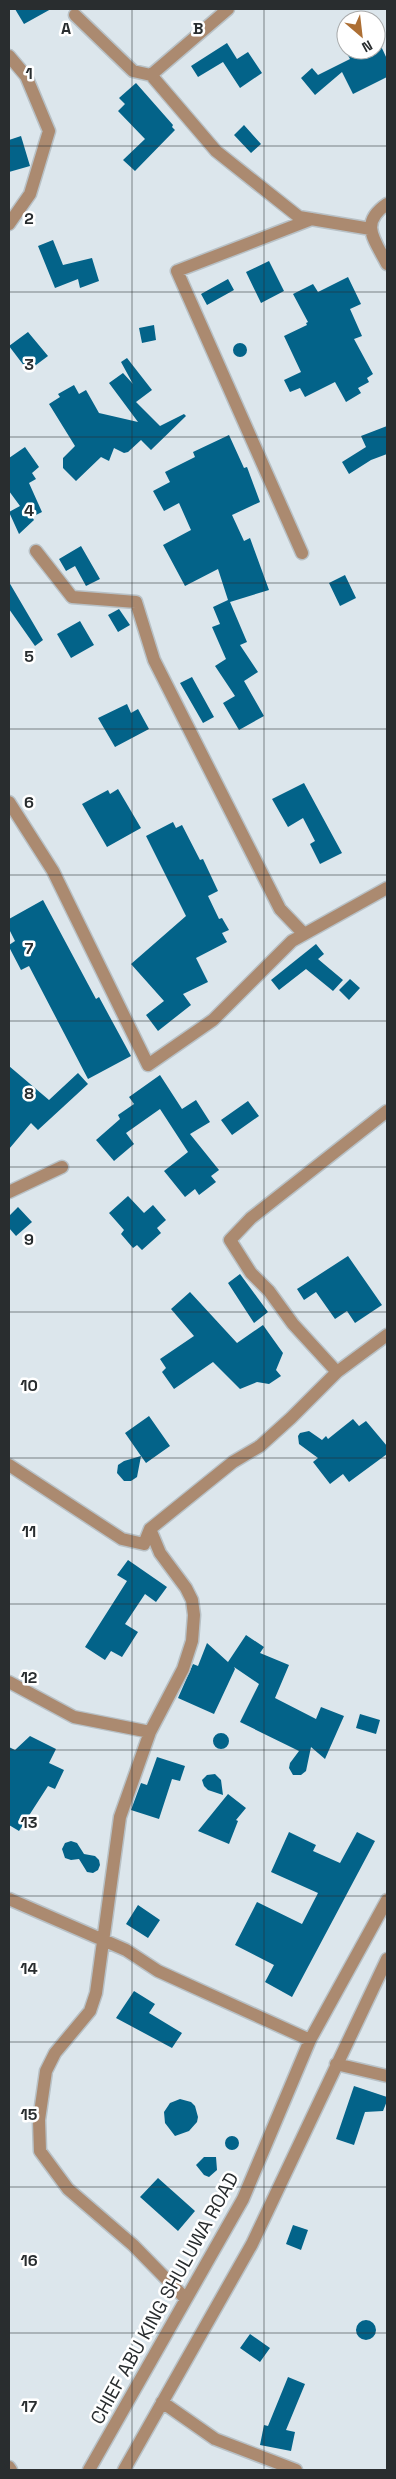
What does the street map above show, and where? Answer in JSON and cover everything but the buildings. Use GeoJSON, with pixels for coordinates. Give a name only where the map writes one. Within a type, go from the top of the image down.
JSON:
{"type":"FeatureCollection","features":[{"type":"Feature","properties":{"kind":"street"},"geometry":{"type":"LineString","coordinates":[[151,75],[228,9]]}},
{"type":"Feature","properties":{"kind":"street"},"geometry":{"type":"LineString","coordinates":[[75,15],[133,71],[151,75],[216,151],[299,216],[370,229]]}},
{"type":"Feature","properties":{"kind":"street"},"geometry":{"type":"LineString","coordinates":[[9,56],[26,76],[49,131],[30,194],[9,224]]}},
{"type":"Feature","properties":{"kind":"street"},"geometry":{"type":"LineString","coordinates":[[387,204],[375,212],[370,221],[370,229],[387,264]]}},
{"type":"Feature","properties":{"kind":"street"},"geometry":{"type":"LineString","coordinates":[[302,553],[177,271],[312,219]]}},
{"type":"Feature","properties":{"kind":"street"},"geometry":{"type":"LineString","coordinates":[[36,552],[72,597],[136,602],[159,669],[280,909],[303,933]]}},
{"type":"Feature","properties":{"kind":"street"},"geometry":{"type":"LineString","coordinates":[[9,802],[53,871],[148,1065],[213,1020],[292,941],[303,933],[387,888]]}},
{"type":"Feature","properties":{"kind":"street"},"geometry":{"type":"LineString","coordinates":[[337,1372],[293,1324],[269,1291],[251,1273],[230,1240],[251,1218],[387,1110]]}},
{"type":"Feature","properties":{"kind":"street"},"geometry":{"type":"LineString","coordinates":[[9,1192],[62,1166]]}},
{"type":"Feature","properties":{"kind":"street"},"geometry":{"type":"LineString","coordinates":[[144,1544],[150,1529],[233,1462],[260,1446],[337,1372],[387,1336]]}},
{"type":"Feature","properties":{"kind":"street"},"geometry":{"type":"LineString","coordinates":[[9,1465],[122,1538],[144,1544],[160,1554]]}},
{"type":"Feature","properties":{"kind":"street"},"geometry":{"type":"LineString","coordinates":[[150,1529],[160,1554],[186,1588],[192,1600],[194,1616],[192,1641],[183,1669],[150,1732],[120,1817],[105,1941],[96,1993],[90,2011],[55,2053],[46,2071],[39,2120],[40,2151],[68,2189],[133,2245],[186,2299]]}},
{"type":"Feature","properties":{"kind":"street"},"geometry":{"type":"LineString","coordinates":[[9,1682],[74,1717],[150,1732]]}},
{"type":"Feature","properties":{"kind":"street"},"geometry":{"type":"LineString","coordinates":[[9,1899],[126,1950],[158,1971],[310,2040]]}},
{"type":"Feature","properties":{"kind":"street","name":"CHIEF ABU KING SHULUWA ROAD"},"geometry":{"type":"LineString","coordinates":[[89,2470],[243,2198],[310,2040],[387,1900]]}},
{"type":"Feature","properties":{"kind":"street"},"geometry":{"type":"LineString","coordinates":[[124,2470],[252,2244],[387,1959]]}},
{"type":"Feature","properties":{"kind":"street"},"geometry":{"type":"LineString","coordinates":[[336,2064],[387,2076]]}},
{"type":"Feature","properties":{"kind":"street"},"geometry":{"type":"LineString","coordinates":[[162,2402],[215,2439],[296,2470]]}},
{"type":"Feature","properties":{"kind":"street"},"geometry":{"type":"LineString","coordinates":[[9,2467],[12,2470]]}}]}
